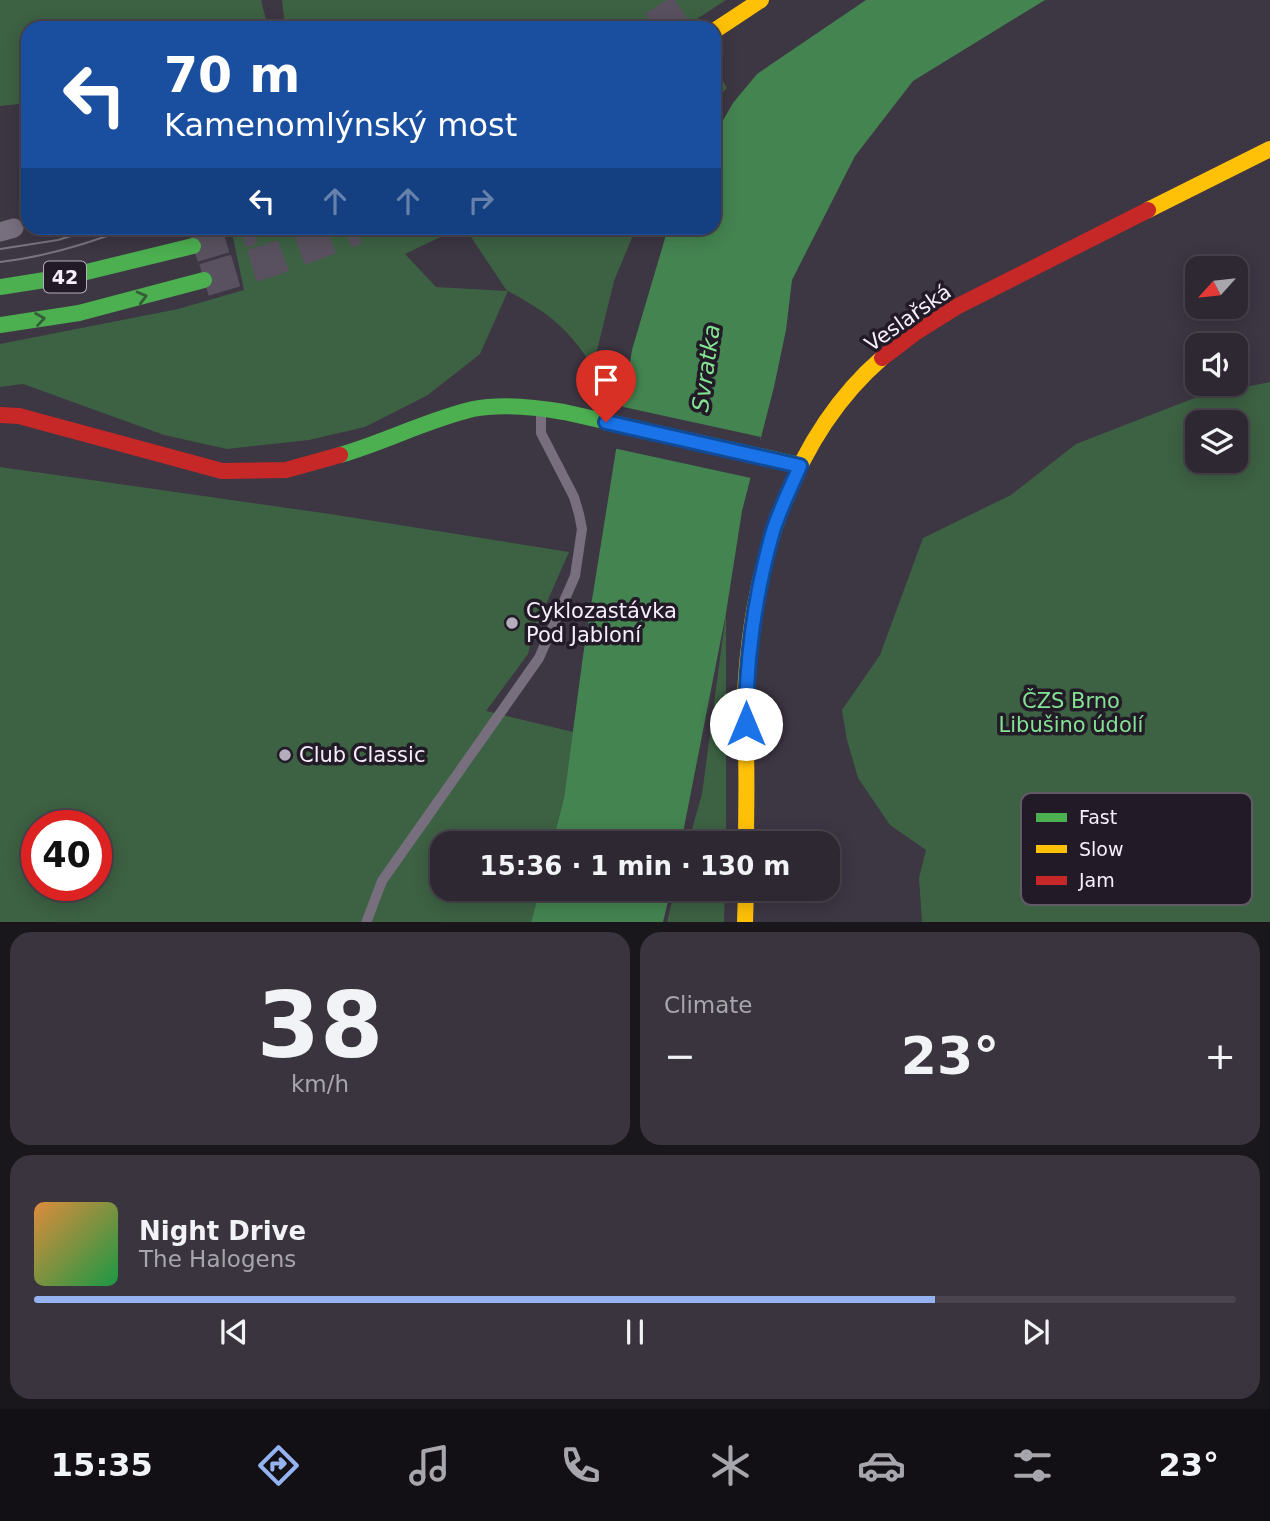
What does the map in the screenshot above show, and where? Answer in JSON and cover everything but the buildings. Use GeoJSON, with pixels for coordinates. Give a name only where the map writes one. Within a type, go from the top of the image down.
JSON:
{"type":"FeatureCollection","features":[{"type":"Feature","properties":{"kind":"main road"},"geometry":{"type":"LineString","coordinates":[[721,26],[761,0]]}},
{"type":"Feature","properties":{"kind":"main road","name":"Veslařská"},"geometry":{"type":"LineString","coordinates":[[746,831],[746,680],[754,608],[774,529],[800,466],[849,393],[875,365],[929,323],[958,306],[1270,149]]}},
{"type":"Feature","properties":{"kind":"main road","name":"42"},"geometry":{"type":"LineString","coordinates":[[0,287],[70,276],[193,246]]}},
{"type":"Feature","properties":{"kind":"main road","name":"42"},"geometry":{"type":"LineString","coordinates":[[0,325],[79,313],[204,280]]}},
{"type":"Feature","properties":{"kind":"main road"},"geometry":{"type":"LineString","coordinates":[[0,415],[19,416],[222,471],[286,470],[359,449],[428,422],[474,409],[502,406],[541,408],[800,466]]}},
{"type":"Feature","properties":{"kind":"main road"},"geometry":{"type":"LineString","coordinates":[[746,901],[746,922]]}},
{"type":"Feature","properties":{"kind":"lane"},"geometry":{"type":"LineString","coordinates":[[366,922],[382,881],[538,658],[575,576],[582,529],[579,514],[574,497],[541,433],[541,408]]}},
{"type":"Feature","properties":{"kind":"green space"},"geometry":{"type":"Polygon","coordinates":[[[0,0],[261,0],[266,21],[21,21],[21,104],[0,106],[0,0]]]}},
{"type":"Feature","properties":{"kind":"green space"},"geometry":{"type":"Polygon","coordinates":[[[282,0],[726,0],[694,21],[284,21],[282,0]]]}},
{"type":"Feature","properties":{"kind":"green space"},"geometry":{"type":"Polygon","coordinates":[[[721,77],[727,88],[721,94],[721,77]]]}},
{"type":"Feature","properties":{"kind":"green space"},"geometry":{"type":"Polygon","coordinates":[[[232,235],[444,235],[405,254],[436,287],[507,291],[470,235],[633,235],[614,281],[593,367],[566,331],[535,307],[508,291],[480,354],[428,395],[365,427],[309,440],[227,449],[164,435],[23,384],[0,387],[0,344],[178,309],[244,290],[232,235]]]}},
{"type":"Feature","properties":{"kind":"green space","name":"ČZS Brno Libušino údolí"},"geometry":{"type":"Polygon","coordinates":[[[1270,382],[1270,922],[922,922],[919,878],[926,850],[890,825],[858,778],[842,710],[880,655],[923,538],[1011,495],[1076,444],[1197,397],[1248,396],[1248,387],[1270,382]]]}},
{"type":"Feature","properties":{"kind":"green space"},"geometry":{"type":"Polygon","coordinates":[[[0,467],[330,514],[569,552],[532,636],[528,654],[486,711],[573,732],[564,798],[555,831],[430,831],[430,901],[537,901],[531,922],[0,922],[0,467]]]}},
{"type":"Feature","properties":{"kind":"green space"},"geometry":{"type":"Polygon","coordinates":[[[726,613],[726,831],[691,831],[702,794],[726,613]]]}},
{"type":"Feature","properties":{"kind":"green space"},"geometry":{"type":"Polygon","coordinates":[[[672,901],[725,901],[724,922],[667,922],[672,901]]]}},
{"type":"Feature","properties":{"kind":"water","name":"Svratka"},"geometry":{"type":"Polygon","coordinates":[[[866,0],[1045,0],[913,81],[855,156],[792,280],[786,330],[774,387],[742,511],[726,613],[683,831],[555,831],[564,798],[583,656],[632,350],[666,235],[721,235],[721,124],[733,103],[757,74],[866,0]]]}},
{"type":"Feature","properties":{"kind":"water"},"geometry":{"type":"Polygon","coordinates":[[[537,901],[668,901],[663,922],[531,922],[537,901]]]}},
{"type":"Feature","properties":{"kind":"pier"},"geometry":{"type":"Polygon","coordinates":[[[619,406],[761,437],[760,440],[763,441],[756,475],[751,478],[613,448],[619,406]]]}},
{"type":"Feature","properties":{"kind":"tunnel"},"geometry":{"type":"LineString","coordinates":[[664,21],[696,0]]}},
{"type":"Feature","properties":{"kind":"tunnel"},"geometry":{"type":"LineString","coordinates":[[193,246],[230,235]]}},
{"type":"Feature","properties":{"kind":"tunnel"},"geometry":{"type":"LineString","coordinates":[[204,280],[271,260],[337,235]]}},
{"type":"Feature","properties":{"kind":"tram line"},"geometry":{"type":"LineString","coordinates":[[0,249],[74,235]]}},
{"type":"Feature","properties":{"kind":"tram line"},"geometry":{"type":"LineString","coordinates":[[0,262],[66,249],[109,235]]}},
{"type":"Feature","properties":{"kind":"traffic: fast"},"geometry":{"type":"LineString","coordinates":[[0,287],[70,276],[193,246]]}},
{"type":"Feature","properties":{"kind":"traffic: fast"},"geometry":{"type":"LineString","coordinates":[[0,325],[79,313],[204,280]]}},
{"type":"Feature","properties":{"kind":"traffic: fast"},"geometry":{"type":"LineString","coordinates":[[340,455],[473,409],[507,406],[564,412],[800,465]]}},
{"type":"Feature","properties":{"kind":"traffic: slow"},"geometry":{"type":"LineString","coordinates":[[721,26],[761,0]]}},
{"type":"Feature","properties":{"kind":"traffic: slow"},"geometry":{"type":"LineString","coordinates":[[1148,210],[1270,149]]}},
{"type":"Feature","properties":{"kind":"traffic: slow"},"geometry":{"type":"LineString","coordinates":[[746,831],[746,679],[750,635],[769,547],[783,504],[824,425],[851,389],[882,358]]}},
{"type":"Feature","properties":{"kind":"traffic: slow"},"geometry":{"type":"LineString","coordinates":[[745,922],[746,901]]}},
{"type":"Feature","properties":{"kind":"traffic: jam"},"geometry":{"type":"LineString","coordinates":[[882,358],[958,306],[1148,210]]}},
{"type":"Feature","properties":{"kind":"traffic: jam"},"geometry":{"type":"LineString","coordinates":[[0,415],[19,416],[222,471],[286,470],[340,455]]}},
{"type":"Feature","properties":{"kind":"place","name":"Cyklozastávka Pod Jabloní"},"geometry":{"type":"Point","coordinates":[512,623]}},
{"type":"Feature","properties":{"kind":"place","name":"Club Classic"},"geometry":{"type":"Point","coordinates":[285,755]}},
{"type":"Feature","properties":{"kind":"route"},"geometry":{"type":"LineString","coordinates":[[606,422],[800,466],[774,529],[754,608],[746,680],[746,724]]}}]}
